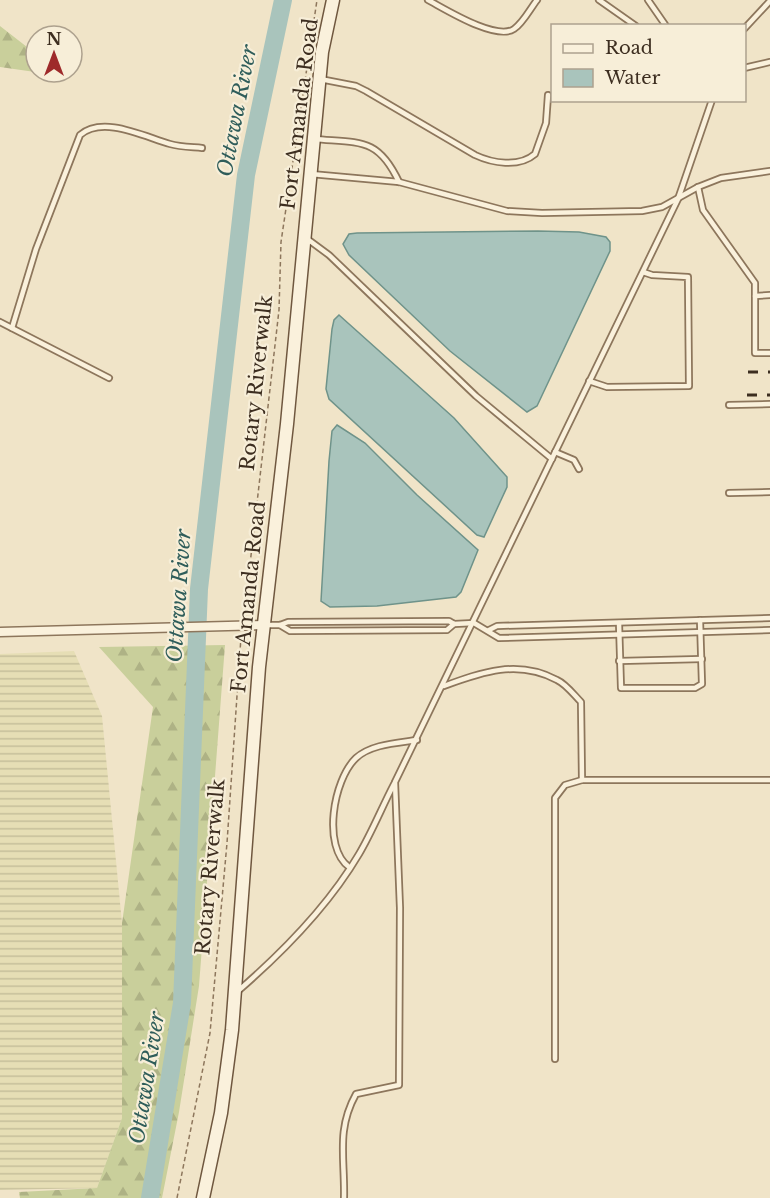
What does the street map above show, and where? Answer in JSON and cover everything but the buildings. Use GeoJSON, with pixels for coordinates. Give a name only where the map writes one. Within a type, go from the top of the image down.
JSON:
{"type":"FeatureCollection","features":[{"type":"Feature","properties":{"kind":"street","name":"Fort Amanda Road"},"geometry":{"type":"LineString","coordinates":[[203,1198],[222,1104],[236,993],[263,625],[286,436],[320,79],[333,0]]}},
{"type":"Feature","properties":{"kind":"street"},"geometry":{"type":"LineString","coordinates":[[0,632],[263,625]]}},
{"type":"Feature","properties":{"kind":"lane"},"geometry":{"type":"LineString","coordinates":[[428,0],[492,31],[506,32],[515,28],[537,0]]}},
{"type":"Feature","properties":{"kind":"lane"},"geometry":{"type":"LineString","coordinates":[[599,0],[633,24]]}},
{"type":"Feature","properties":{"kind":"lane"},"geometry":{"type":"LineString","coordinates":[[648,0],[665,24]]}},
{"type":"Feature","properties":{"kind":"lane"},"geometry":{"type":"LineString","coordinates":[[746,27],[770,1]]}},
{"type":"Feature","properties":{"kind":"lane"},"geometry":{"type":"LineString","coordinates":[[746,68],[770,62]]}},
{"type":"Feature","properties":{"kind":"lane"},"geometry":{"type":"LineString","coordinates":[[320,79],[356,86],[475,155],[494,162],[523,160],[535,154],[546,123],[548,95]]}},
{"type":"Feature","properties":{"kind":"lane"},"geometry":{"type":"LineString","coordinates":[[236,993],[265,967],[309,919],[359,855],[443,687],[678,200],[711,102]]}},
{"type":"Feature","properties":{"kind":"lane"},"geometry":{"type":"LineString","coordinates":[[12,328],[36,249],[80,135],[86,130],[116,129],[169,144],[202,148]]}},
{"type":"Feature","properties":{"kind":"lane"},"geometry":{"type":"LineString","coordinates":[[314,139],[360,143],[378,150],[386,158],[399,182]]}},
{"type":"Feature","properties":{"kind":"lane"},"geometry":{"type":"LineString","coordinates":[[311,174],[399,182],[494,208],[521,213],[642,211],[662,207],[698,187],[721,178],[770,171]]}},
{"type":"Feature","properties":{"kind":"lane"},"geometry":{"type":"LineString","coordinates":[[698,187],[703,210],[755,283],[755,353],[770,353]]}},
{"type":"Feature","properties":{"kind":"lane"},"geometry":{"type":"LineString","coordinates":[[304,236],[329,255],[476,396],[552,459]]}},
{"type":"Feature","properties":{"kind":"lane"},"geometry":{"type":"LineString","coordinates":[[590,381],[607,387],[689,386],[688,277],[652,275],[643,272]]}},
{"type":"Feature","properties":{"kind":"lane"},"geometry":{"type":"LineString","coordinates":[[755,296],[770,295]]}},
{"type":"Feature","properties":{"kind":"lane"},"geometry":{"type":"LineString","coordinates":[[0,322],[109,378]]}},
{"type":"Feature","properties":{"kind":"lane"},"geometry":{"type":"LineString","coordinates":[[729,405],[770,404]]}},
{"type":"Feature","properties":{"kind":"lane"},"geometry":{"type":"LineString","coordinates":[[555,452],[574,460],[579,469]]}},
{"type":"Feature","properties":{"kind":"lane"},"geometry":{"type":"LineString","coordinates":[[729,493],[770,492]]}},
{"type":"Feature","properties":{"kind":"lane"},"geometry":{"type":"LineString","coordinates":[[489,630],[497,626],[770,618]]}},
{"type":"Feature","properties":{"kind":"lane"},"geometry":{"type":"LineString","coordinates":[[619,622],[621,688],[695,688],[702,684],[700,620]]}},
{"type":"Feature","properties":{"kind":"lane"},"geometry":{"type":"LineString","coordinates":[[263,625],[280,625],[288,622],[449,621],[454,624],[474,623],[499,638],[770,630]]}},
{"type":"Feature","properties":{"kind":"lane"},"geometry":{"type":"LineString","coordinates":[[280,625],[290,631],[447,630],[454,624]]}},
{"type":"Feature","properties":{"kind":"lane"},"geometry":{"type":"LineString","coordinates":[[619,661],[702,659]]}},
{"type":"Feature","properties":{"kind":"lane"},"geometry":{"type":"LineString","coordinates":[[443,687],[488,670],[521,669],[558,680],[581,702],[582,780]]}},
{"type":"Feature","properties":{"kind":"lane"},"geometry":{"type":"LineString","coordinates":[[349,867],[340,861],[334,848],[334,819],[345,771],[357,757],[366,752],[417,740]]}},
{"type":"Feature","properties":{"kind":"lane"},"geometry":{"type":"LineString","coordinates":[[555,1059],[555,798],[565,785],[582,780],[770,780]]}},
{"type":"Feature","properties":{"kind":"lane"},"geometry":{"type":"LineString","coordinates":[[344,1198],[343,1124],[347,1110],[356,1094],[399,1085],[400,908],[395,782]]}},
{"type":"Feature","properties":{"kind":"path","name":"Rotary Riverwalk"},"geometry":{"type":"LineString","coordinates":[[177,1198],[210,1033],[227,843],[240,641],[244,626],[279,309],[281,242],[317,0]]}},
{"type":"Feature","properties":{"kind":"shaded area"},"geometry":{"type":"Polygon","coordinates":[[[74,651],[102,716],[122,923],[122,1118],[97,1188],[0,1190],[0,654],[74,651]]]}},
{"type":"Feature","properties":{"kind":"green space"},"geometry":{"type":"Polygon","coordinates":[[[0,26],[24,45],[24,70],[0,67],[0,26]]]}},
{"type":"Feature","properties":{"kind":"green space"},"geometry":{"type":"Polygon","coordinates":[[[225,645],[199,986],[179,1112],[162,1198],[20,1198],[19,1192],[97,1188],[122,1118],[122,923],[153,707],[99,647],[225,645]]]}},
{"type":"Feature","properties":{"kind":"water"},"geometry":{"type":"Polygon","coordinates":[[[579,232],[606,237],[610,242],[610,251],[537,406],[527,412],[450,351],[349,255],[343,244],[349,234],[357,233],[579,232]]]}},
{"type":"Feature","properties":{"kind":"water"},"geometry":{"type":"Polygon","coordinates":[[[339,315],[454,418],[507,477],[507,487],[484,537],[477,535],[329,399],[326,389],[332,329],[334,320],[339,315]]]}},
{"type":"Feature","properties":{"kind":"water"},"geometry":{"type":"Polygon","coordinates":[[[337,425],[365,443],[417,495],[478,550],[461,592],[456,597],[377,606],[330,607],[321,601],[329,461],[332,431],[337,425]]]}},
{"type":"Feature","properties":{"kind":"waterway","name":"Ottawa River"},"geometry":{"type":"LineString","coordinates":[[150,1198],[182,1003],[199,589],[246,175],[283,0]]}},
{"type":"Feature","properties":{"kind":"railway"},"geometry":{"type":"LineString","coordinates":[[748,372],[770,372]]}},
{"type":"Feature","properties":{"kind":"railway"},"geometry":{"type":"LineString","coordinates":[[747,395],[770,395]]}}]}
